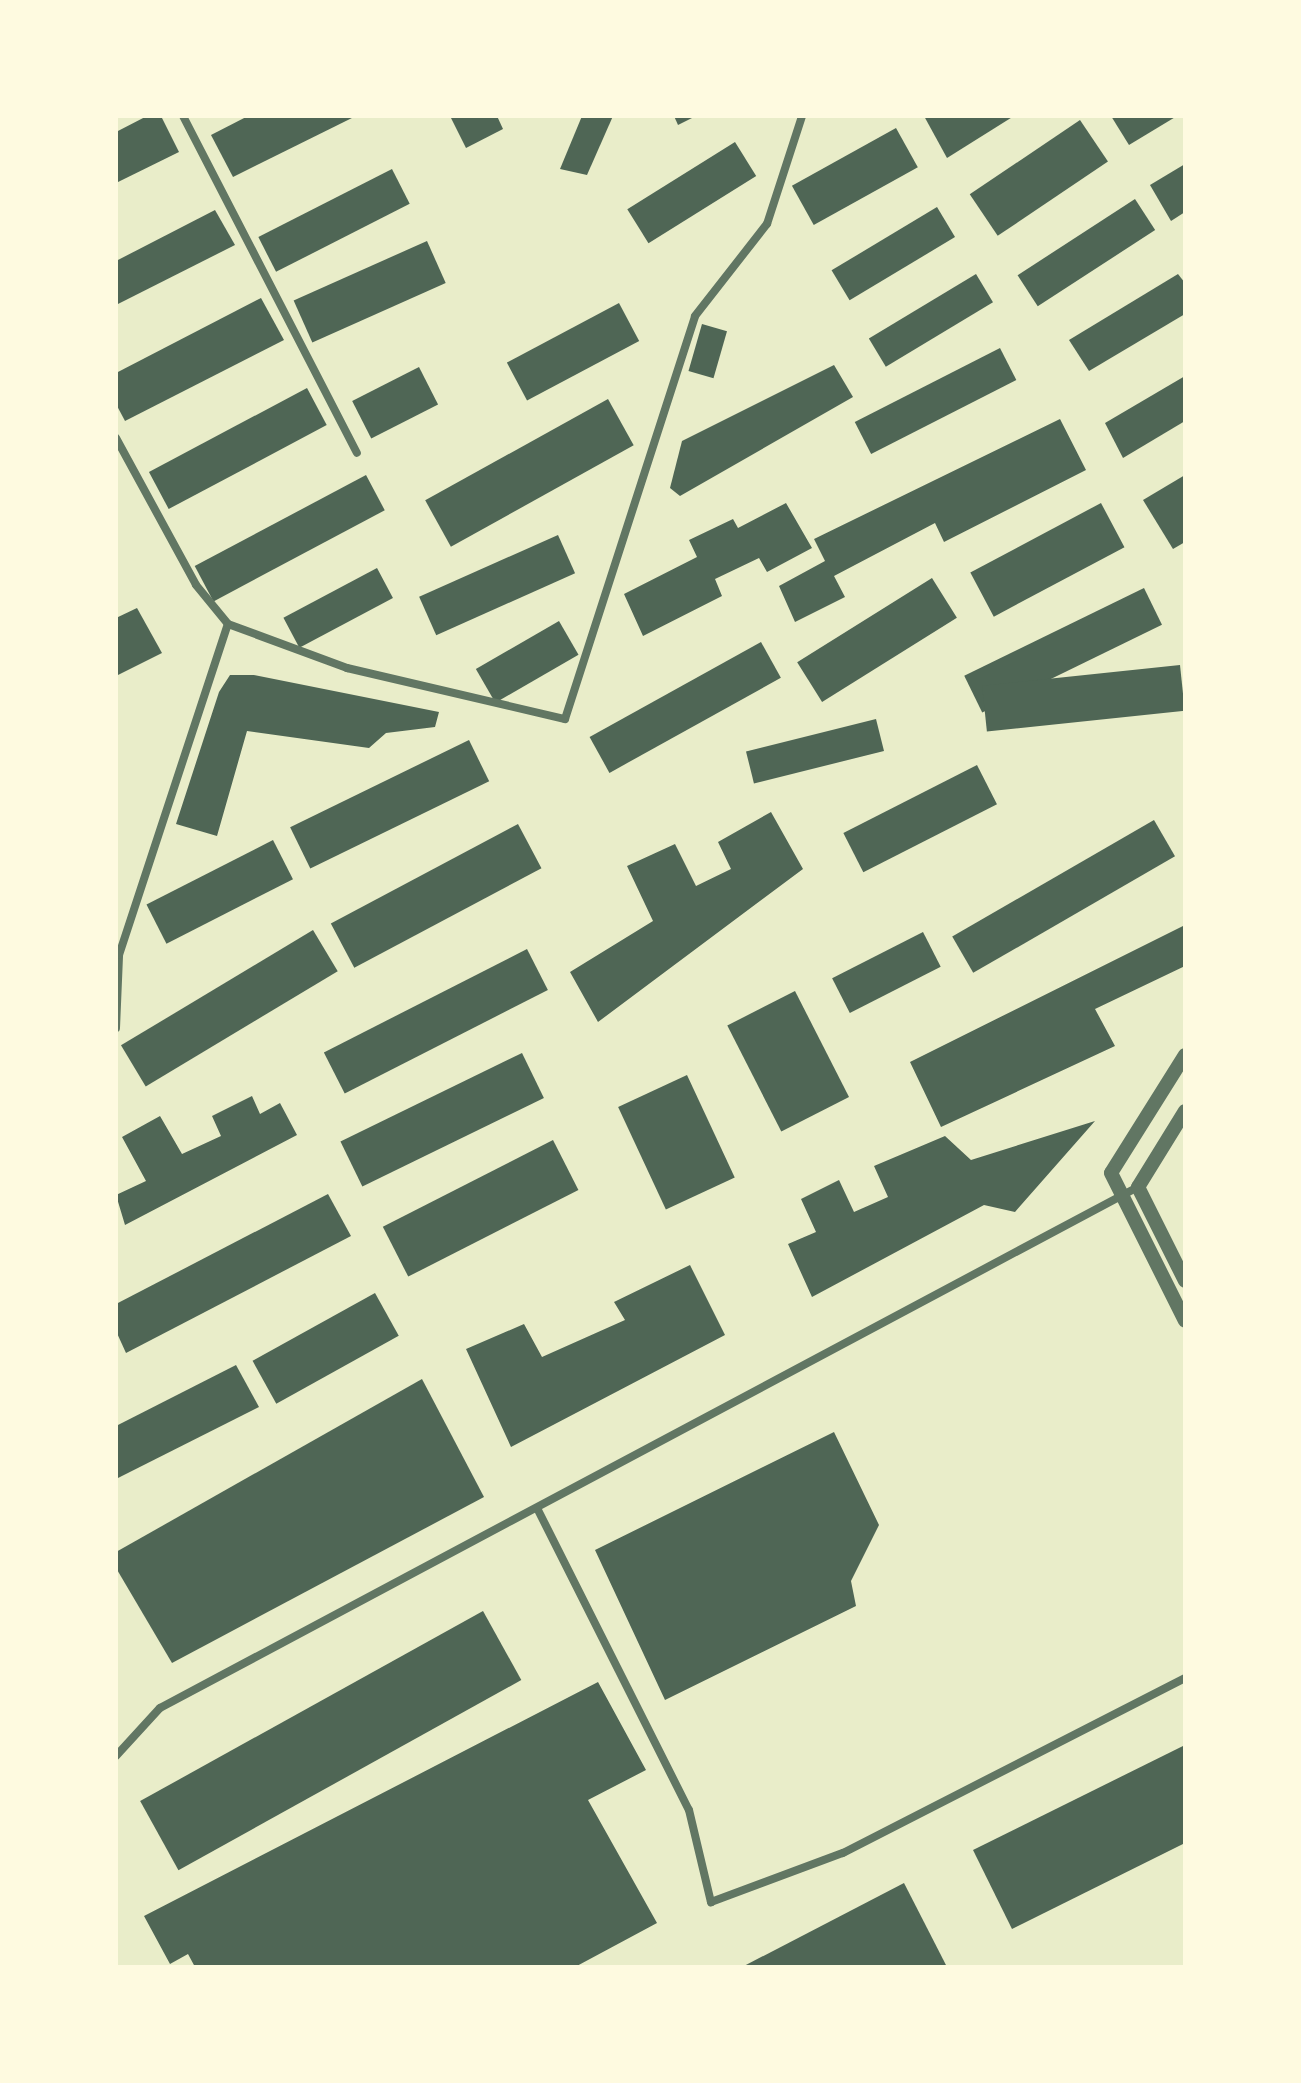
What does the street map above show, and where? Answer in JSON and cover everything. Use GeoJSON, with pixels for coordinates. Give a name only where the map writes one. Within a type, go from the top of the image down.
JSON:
{"type":"FeatureCollection","features":[{"type":"Feature","properties":{"kind":"street"},"geometry":{"type":"LineString","coordinates":[[183,116],[357,453]]}},
{"type":"Feature","properties":{"kind":"street"},"geometry":{"type":"LineString","coordinates":[[116,438],[196,585],[228,624],[347,668],[565,719],[695,316],[767,224],[802,116]]}},
{"type":"Feature","properties":{"kind":"street"},"geometry":{"type":"LineString","coordinates":[[116,1028],[119,955],[228,624]]}},
{"type":"Feature","properties":{"kind":"street"},"geometry":{"type":"LineString","coordinates":[[1185,1055],[1111,1173],[1185,1321]]}},
{"type":"Feature","properties":{"kind":"street"},"geometry":{"type":"LineString","coordinates":[[116,1756],[160,1708],[1138,1187],[1185,1111]]}},
{"type":"Feature","properties":{"kind":"street"},"geometry":{"type":"LineString","coordinates":[[1138,1187],[1185,1281]]}},
{"type":"Feature","properties":{"kind":"street"},"geometry":{"type":"LineString","coordinates":[[537,1508],[689,1810],[711,1902],[843,1853],[1185,1678]]}},
{"type":"Feature","properties":{"kind":"building"},"geometry":{"type":"Polygon","coordinates":[[[147,116],[161,116],[179,152],[116,183],[116,132],[147,116]]]}},
{"type":"Feature","properties":{"kind":"building"},"geometry":{"type":"Polygon","coordinates":[[[248,116],[356,116],[233,177],[211,135],[248,116]]]}},
{"type":"Feature","properties":{"kind":"building"},"geometry":{"type":"Polygon","coordinates":[[[450,116],[497,116],[503,129],[466,148],[450,116]]]}},
{"type":"Feature","properties":{"kind":"building"},"geometry":{"type":"Polygon","coordinates":[[[582,116],[613,116],[587,175],[560,169],[582,116]]]}},
{"type":"Feature","properties":{"kind":"building"},"geometry":{"type":"Polygon","coordinates":[[[674,116],[696,116],[678,125],[674,116]]]}},
{"type":"Feature","properties":{"kind":"building"},"geometry":{"type":"Polygon","coordinates":[[[924,116],[1014,116],[947,158],[924,116]]]}},
{"type":"Feature","properties":{"kind":"building"},"geometry":{"type":"Polygon","coordinates":[[[1111,116],[1177,116],[1129,145],[1111,116]]]}},
{"type":"Feature","properties":{"kind":"building"},"geometry":{"type":"Polygon","coordinates":[[[1080,120],[1108,161],[998,236],[970,194],[1080,120]]]}},
{"type":"Feature","properties":{"kind":"building"},"geometry":{"type":"Polygon","coordinates":[[[896,128],[918,167],[814,225],[792,186],[896,128]]]}},
{"type":"Feature","properties":{"kind":"building"},"geometry":{"type":"Polygon","coordinates":[[[735,142],[756,176],[648,243],[627,209],[735,142]]]}},
{"type":"Feature","properties":{"kind":"building"},"geometry":{"type":"Polygon","coordinates":[[[1185,164],[1185,212],[1171,221],[1150,185],[1185,164]]]}},
{"type":"Feature","properties":{"kind":"building"},"geometry":{"type":"Polygon","coordinates":[[[392,169],[410,204],[276,272],[258,237],[392,169]]]}},
{"type":"Feature","properties":{"kind":"building"},"geometry":{"type":"Polygon","coordinates":[[[1135,199],[1155,230],[1038,306],[1018,275],[1135,199]]]}},
{"type":"Feature","properties":{"kind":"building"},"geometry":{"type":"Polygon","coordinates":[[[937,207],[955,237],[850,300],[832,270],[937,207]]]}},
{"type":"Feature","properties":{"kind":"building"},"geometry":{"type":"Polygon","coordinates":[[[215,210],[235,245],[116,305],[116,261],[215,210]]]}},
{"type":"Feature","properties":{"kind":"building"},"geometry":{"type":"Polygon","coordinates":[[[427,241],[446,283],[312,342],[294,300],[427,241]]]}},
{"type":"Feature","properties":{"kind":"building"},"geometry":{"type":"Polygon","coordinates":[[[976,274],[993,302],[886,367],[869,338],[976,274]]]}},
{"type":"Feature","properties":{"kind":"building"},"geometry":{"type":"Polygon","coordinates":[[[1178,274],[1185,283],[1185,314],[1089,371],[1069,340],[1178,274]]]}},
{"type":"Feature","properties":{"kind":"building"},"geometry":{"type":"Polygon","coordinates":[[[261,298],[284,340],[125,421],[116,404],[116,373],[261,298]]]}},
{"type":"Feature","properties":{"kind":"building"},"geometry":{"type":"Polygon","coordinates":[[[619,303],[639,341],[527,401],[507,363],[619,303]]]}},
{"type":"Feature","properties":{"kind":"building"},"geometry":{"type":"Polygon","coordinates":[[[702,324],[727,331],[713,378],[688,371],[702,324]]]}},
{"type":"Feature","properties":{"kind":"building"},"geometry":{"type":"Polygon","coordinates":[[[1000,348],[1016,380],[871,454],[855,422],[1000,348]]]}},
{"type":"Feature","properties":{"kind":"building"},"geometry":{"type":"Polygon","coordinates":[[[834,365],[853,397],[680,496],[670,488],[682,441],[834,365]]]}},
{"type":"Feature","properties":{"kind":"building"},"geometry":{"type":"Polygon","coordinates":[[[419,367],[438,404],[371,438],[352,401],[419,367]]]}},
{"type":"Feature","properties":{"kind":"building"},"geometry":{"type":"Polygon","coordinates":[[[1185,376],[1185,421],[1123,458],[1105,423],[1185,376]]]}},
{"type":"Feature","properties":{"kind":"building"},"geometry":{"type":"Polygon","coordinates":[[[307,388],[327,425],[169,509],[149,472],[307,388]]]}},
{"type":"Feature","properties":{"kind":"building"},"geometry":{"type":"Polygon","coordinates":[[[608,399],[634,445],[451,547],[425,500],[608,399]]]}},
{"type":"Feature","properties":{"kind":"building"},"geometry":{"type":"Polygon","coordinates":[[[1060,419],[1086,470],[944,542],[935,523],[834,576],[845,597],[795,622],[779,586],[825,561],[814,539],[1060,419]]]}},
{"type":"Feature","properties":{"kind":"building"},"geometry":{"type":"Polygon","coordinates":[[[366,475],[385,510],[213,601],[195,566],[366,475]]]}},
{"type":"Feature","properties":{"kind":"building"},"geometry":{"type":"Polygon","coordinates":[[[1185,475],[1185,542],[1173,549],[1143,500],[1185,475]]]}},
{"type":"Feature","properties":{"kind":"building"},"geometry":{"type":"Polygon","coordinates":[[[786,503],[812,548],[767,572],[759,558],[715,579],[722,596],[643,636],[624,594],[697,557],[689,540],[733,519],[738,528],[786,503]]]}},
{"type":"Feature","properties":{"kind":"building"},"geometry":{"type":"Polygon","coordinates":[[[1101,503],[1124,547],[994,617],[970,572],[1101,503]]]}},
{"type":"Feature","properties":{"kind":"building"},"geometry":{"type":"Polygon","coordinates":[[[558,535],[575,573],[436,635],[419,597],[558,535]]]}},
{"type":"Feature","properties":{"kind":"building"},"geometry":{"type":"Polygon","coordinates":[[[377,568],[393,598],[299,648],[283,618],[377,568]]]}},
{"type":"Feature","properties":{"kind":"building"},"geometry":{"type":"Polygon","coordinates":[[[932,578],[957,618],[822,702],[797,662],[932,578]]]}},
{"type":"Feature","properties":{"kind":"building"},"geometry":{"type":"Polygon","coordinates":[[[1144,588],[1162,625],[982,713],[964,676],[1144,588]]]}},
{"type":"Feature","properties":{"kind":"building"},"geometry":{"type":"Polygon","coordinates":[[[137,608],[162,653],[116,676],[116,618],[137,608]]]}},
{"type":"Feature","properties":{"kind":"building"},"geometry":{"type":"Polygon","coordinates":[[[559,621],[578,655],[495,703],[476,669],[559,621]]]}},
{"type":"Feature","properties":{"kind":"building"},"geometry":{"type":"Polygon","coordinates":[[[761,642],[781,678],[609,773],[590,737],[761,642]]]}},
{"type":"Feature","properties":{"kind":"building"},"geometry":{"type":"Polygon","coordinates":[[[1180,665],[1185,711],[987,732],[982,686],[1180,665]]]}},
{"type":"Feature","properties":{"kind":"building"},"geometry":{"type":"Polygon","coordinates":[[[230,675],[254,675],[439,712],[435,727],[386,733],[369,748],[247,731],[217,836],[176,824],[219,692],[230,675]]]}},
{"type":"Feature","properties":{"kind":"building"},"geometry":{"type":"Polygon","coordinates":[[[876,719],[884,751],[754,783],[746,751],[876,719]]]}},
{"type":"Feature","properties":{"kind":"building"},"geometry":{"type":"Polygon","coordinates":[[[469,740],[489,781],[310,869],[290,827],[469,740]]]}},
{"type":"Feature","properties":{"kind":"building"},"geometry":{"type":"Polygon","coordinates":[[[977,765],[997,804],[863,872],[843,833],[977,765]]]}},
{"type":"Feature","properties":{"kind":"building"},"geometry":{"type":"Polygon","coordinates":[[[771,812],[803,869],[598,1022],[570,972],[653,921],[627,866],[675,844],[696,886],[731,869],[718,842],[771,812]]]}},
{"type":"Feature","properties":{"kind":"building"},"geometry":{"type":"Polygon","coordinates":[[[1154,820],[1175,856],[973,973],[952,937],[1154,820]]]}},
{"type":"Feature","properties":{"kind":"building"},"geometry":{"type":"Polygon","coordinates":[[[518,824],[541,868],[354,968],[331,924],[518,824]]]}},
{"type":"Feature","properties":{"kind":"building"},"geometry":{"type":"Polygon","coordinates":[[[273,840],[293,879],[166,944],[146,904],[273,840]]]}},
{"type":"Feature","properties":{"kind":"building"},"geometry":{"type":"Polygon","coordinates":[[[1185,925],[1185,966],[1095,1009],[1115,1046],[941,1127],[910,1062],[1185,925]]]}},
{"type":"Feature","properties":{"kind":"building"},"geometry":{"type":"Polygon","coordinates":[[[313,930],[338,971],[146,1087],[121,1045],[313,930]]]}},
{"type":"Feature","properties":{"kind":"building"},"geometry":{"type":"Polygon","coordinates":[[[923,932],[941,967],[850,1013],[832,978],[923,932]]]}},
{"type":"Feature","properties":{"kind":"building"},"geometry":{"type":"Polygon","coordinates":[[[527,949],[548,990],[345,1093],[324,1053],[527,949]]]}},
{"type":"Feature","properties":{"kind":"building"},"geometry":{"type":"Polygon","coordinates":[[[795,991],[849,1097],[781,1132],[727,1026],[795,991]]]}},
{"type":"Feature","properties":{"kind":"building"},"geometry":{"type":"Polygon","coordinates":[[[522,1053],[544,1098],[362,1186],[340,1142],[522,1053]]]}},
{"type":"Feature","properties":{"kind":"building"},"geometry":{"type":"Polygon","coordinates":[[[687,1075],[735,1177],[666,1210],[618,1107],[687,1075]]]}},
{"type":"Feature","properties":{"kind":"building"},"geometry":{"type":"Polygon","coordinates":[[[252,1096],[260,1114],[280,1103],[297,1135],[125,1225],[116,1195],[146,1181],[122,1137],[160,1116],[182,1154],[221,1136],[212,1116],[252,1096]]]}},
{"type":"Feature","properties":{"kind":"building"},"geometry":{"type":"Polygon","coordinates":[[[1095,1121],[1015,1212],[984,1205],[812,1297],[788,1244],[816,1232],[801,1199],[839,1180],[854,1212],[888,1197],[874,1166],[945,1136],[971,1160],[1095,1121]]]}},
{"type":"Feature","properties":{"kind":"building"},"geometry":{"type":"Polygon","coordinates":[[[553,1140],[578,1190],[408,1277],[383,1227],[553,1140]]]}},
{"type":"Feature","properties":{"kind":"building"},"geometry":{"type":"Polygon","coordinates":[[[328,1194],[351,1236],[126,1353],[116,1331],[116,1304],[328,1194]]]}},
{"type":"Feature","properties":{"kind":"building"},"geometry":{"type":"Polygon","coordinates":[[[690,1265],[725,1335],[511,1447],[466,1349],[524,1324],[542,1357],[625,1320],[614,1302],[690,1265]]]}},
{"type":"Feature","properties":{"kind":"building"},"geometry":{"type":"Polygon","coordinates":[[[375,1293],[399,1336],[276,1404],[253,1361],[375,1293]]]}},
{"type":"Feature","properties":{"kind":"building"},"geometry":{"type":"Polygon","coordinates":[[[236,1365],[259,1407],[116,1479],[116,1426],[236,1365]]]}},
{"type":"Feature","properties":{"kind":"building"},"geometry":{"type":"Polygon","coordinates":[[[422,1379],[484,1497],[172,1663],[116,1568],[116,1552],[422,1379]]]}},
{"type":"Feature","properties":{"kind":"building"},"geometry":{"type":"Polygon","coordinates":[[[834,1432],[879,1525],[851,1581],[856,1606],[665,1700],[595,1550],[834,1432]]]}},
{"type":"Feature","properties":{"kind":"building"},"geometry":{"type":"Polygon","coordinates":[[[483,1611],[521,1680],[178,1870],[140,1801],[483,1611]]]}},
{"type":"Feature","properties":{"kind":"building"},"geometry":{"type":"Polygon","coordinates":[[[598,1682],[646,1770],[588,1800],[657,1923],[575,1967],[195,1967],[188,1954],[170,1964],[144,1916],[598,1682]]]}},
{"type":"Feature","properties":{"kind":"building"},"geometry":{"type":"Polygon","coordinates":[[[1185,1745],[1185,1843],[1012,1929],[973,1850],[1185,1745]]]}},
{"type":"Feature","properties":{"kind":"building"},"geometry":{"type":"Polygon","coordinates":[[[904,1883],[947,1967],[742,1967],[904,1883]]]}}]}
